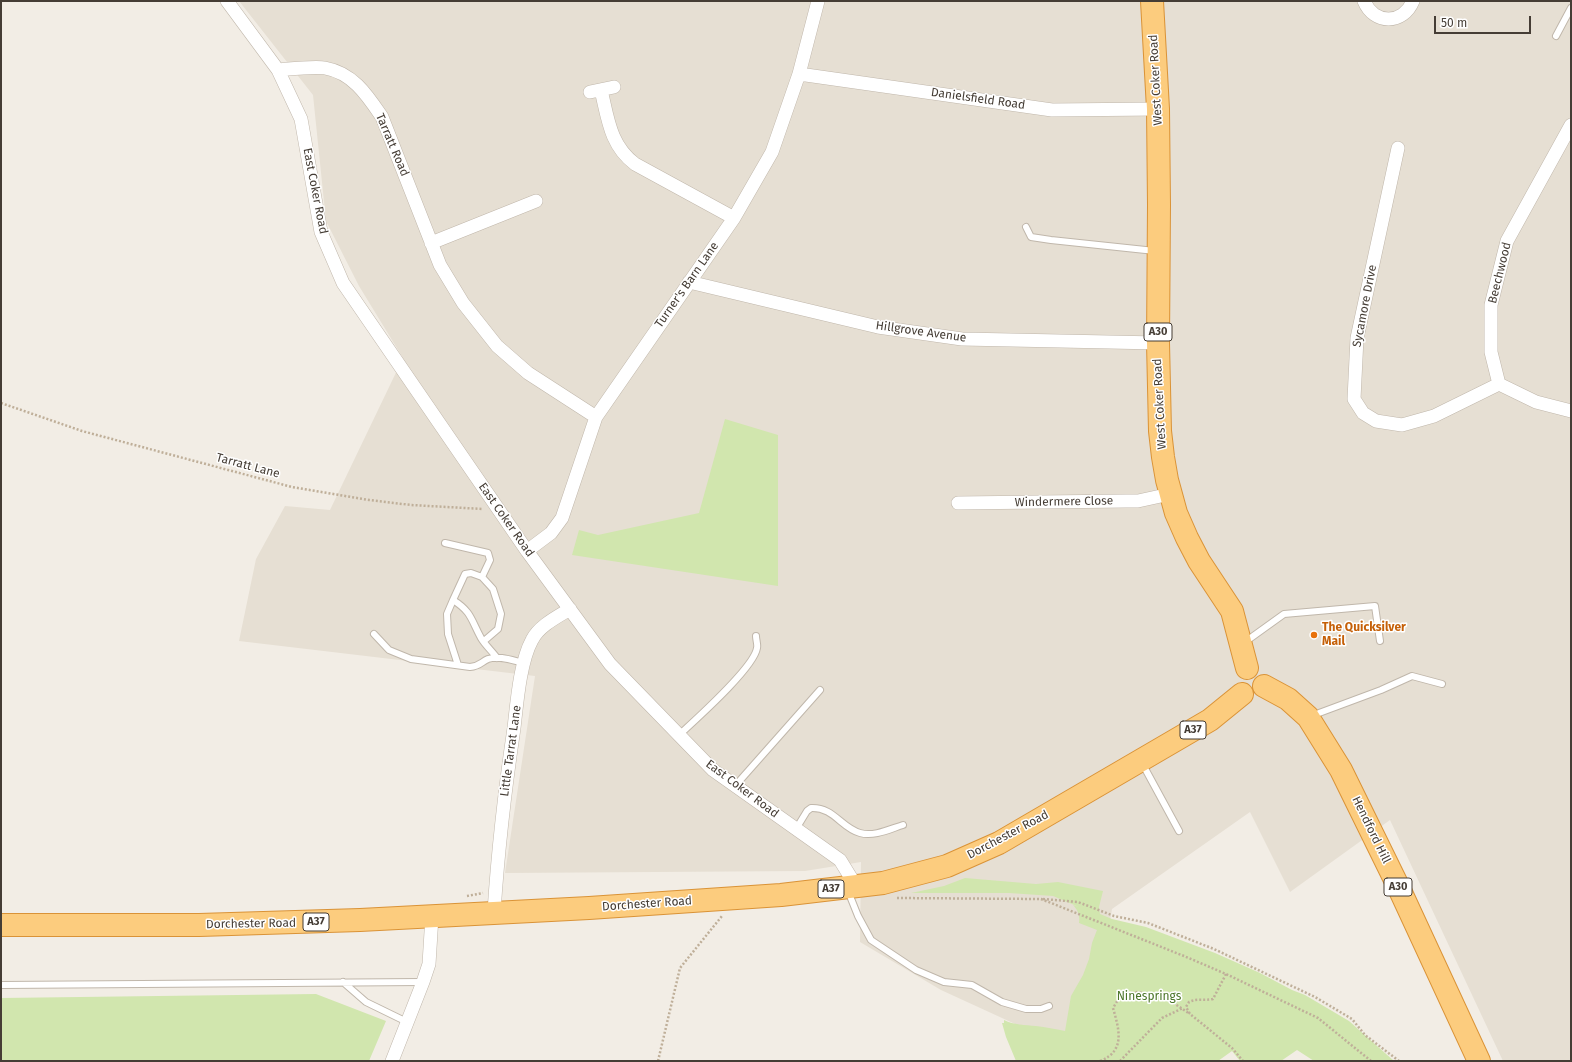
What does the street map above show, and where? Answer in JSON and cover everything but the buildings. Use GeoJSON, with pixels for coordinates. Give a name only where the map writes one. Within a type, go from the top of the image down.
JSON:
{"type":"FeatureCollection","features":[{"type":"Feature","properties":{"kind":"highway","name":"West Coker Road"},"geometry":{"type":"LineString","coordinates":[[1152,1],[1158,109],[1158,343],[1160,431],[1163,457],[1170,494],[1187,538],[1199,561],[1232,611],[1242,644],[1247,668]]}},
{"type":"Feature","properties":{"kind":"highway"},"geometry":{"type":"LineString","coordinates":[[1247,668],[1256,668],[1261,672],[1265,680],[1263,690],[1251,696],[1242,694],[1236,682],[1240,673],[1247,668]]}},
{"type":"Feature","properties":{"kind":"highway","name":"Hendford Hill"},"geometry":{"type":"LineString","coordinates":[[1264,686],[1288,699],[1308,717],[1341,770],[1398,886],[1479,1061]]}},
{"type":"Feature","properties":{"kind":"highway","name":"Dorchester Road"},"geometry":{"type":"LineString","coordinates":[[1,925],[275,924],[589,908],[774,895],[883,883],[947,866],[999,843],[1210,720],[1242,694]]}},
{"type":"Feature","properties":{"kind":"street","name":"East Coker Road"},"geometry":{"type":"LineString","coordinates":[[227,1],[278,70],[301,119],[322,232],[343,283],[527,551],[610,664],[712,770],[840,860],[851,887]]}},
{"type":"Feature","properties":{"kind":"street","name":"Turner's Barn Lane"},"geometry":{"type":"LineString","coordinates":[[527,551],[551,533],[562,518],[596,417],[734,218],[772,152],[799,74],[818,1]]}},
{"type":"Feature","properties":{"kind":"street"},"geometry":{"type":"LineString","coordinates":[[1364,1],[1366,7],[1372,14],[1380,18],[1389,19],[1398,18],[1405,13],[1413,1]]}},
{"type":"Feature","properties":{"kind":"street","name":"Tarratt Road"},"geometry":{"type":"LineString","coordinates":[[278,70],[324,68],[350,77],[368,96],[382,117],[440,265],[463,303],[497,346],[528,373],[596,417]]}},
{"type":"Feature","properties":{"kind":"street","name":"Danielsfield Road"},"geometry":{"type":"LineString","coordinates":[[799,74],[1052,110],[1158,109]]}},
{"type":"Feature","properties":{"kind":"street"},"geometry":{"type":"LineString","coordinates":[[614,87],[596,91],[611,132],[625,157],[635,164],[734,218]]}},
{"type":"Feature","properties":{"kind":"street","name":"Beechwood"},"geometry":{"type":"LineString","coordinates":[[1500,384],[1490,352],[1490,305],[1507,240],[1571,125]]}},
{"type":"Feature","properties":{"kind":"street","name":"Sycamore Drive"},"geometry":{"type":"LineString","coordinates":[[1398,148],[1356,338],[1354,399],[1363,413],[1376,421],[1402,425],[1434,416],[1500,384]]}},
{"type":"Feature","properties":{"kind":"street"},"geometry":{"type":"LineString","coordinates":[[432,243],[536,201]]}},
{"type":"Feature","properties":{"kind":"street","name":"Hillgrove Avenue"},"geometry":{"type":"LineString","coordinates":[[690,282],[878,326],[962,339],[1158,343]]}},
{"type":"Feature","properties":{"kind":"street"},"geometry":{"type":"LineString","coordinates":[[1500,384],[1536,402],[1571,411]]}},
{"type":"Feature","properties":{"kind":"street","name":"Windermere Close"},"geometry":{"type":"LineString","coordinates":[[958,503],[1126,501],[1170,494]]}},
{"type":"Feature","properties":{"kind":"street","name":"Little Tarrat Lane"},"geometry":{"type":"LineString","coordinates":[[494,912],[502,810],[524,663],[533,638],[544,627],[570,609]]}},
{"type":"Feature","properties":{"kind":"street"},"geometry":{"type":"LineString","coordinates":[[392,1061],[429,964],[432,916]]}},
{"type":"Feature","properties":{"kind":"lane"},"geometry":{"type":"LineString","coordinates":[[1556,36],[1571,8]]}},
{"type":"Feature","properties":{"kind":"lane"},"geometry":{"type":"LineString","coordinates":[[1026,227],[1031,237],[1159,251]]}},
{"type":"Feature","properties":{"kind":"lane"},"geometry":{"type":"LineString","coordinates":[[445,543],[488,553],[490,560],[482,577]]}},
{"type":"Feature","properties":{"kind":"lane"},"geometry":{"type":"LineString","coordinates":[[458,665],[448,634],[447,614],[465,574],[471,573],[482,577],[493,589],[501,614],[498,629],[484,641]]}},
{"type":"Feature","properties":{"kind":"lane"},"geometry":{"type":"LineString","coordinates":[[453,600],[461,605],[470,614],[484,641],[496,658]]}},
{"type":"Feature","properties":{"kind":"lane"},"geometry":{"type":"LineString","coordinates":[[1242,644],[1284,614],[1375,606],[1380,641]]}},
{"type":"Feature","properties":{"kind":"lane"},"geometry":{"type":"LineString","coordinates":[[374,634],[389,650],[411,659],[477,666],[488,659],[496,658],[524,663]]}},
{"type":"Feature","properties":{"kind":"lane"},"geometry":{"type":"LineString","coordinates":[[679,735],[711,706],[752,659],[757,648],[756,636]]}},
{"type":"Feature","properties":{"kind":"lane"},"geometry":{"type":"LineString","coordinates":[[1308,717],[1380,690],[1412,676],[1442,684]]}},
{"type":"Feature","properties":{"kind":"lane"},"geometry":{"type":"LineString","coordinates":[[735,786],[820,690]]}},
{"type":"Feature","properties":{"kind":"lane"},"geometry":{"type":"LineString","coordinates":[[1140,760],[1178,831]]}},
{"type":"Feature","properties":{"kind":"lane"},"geometry":{"type":"LineString","coordinates":[[796,830],[807,811],[811,808],[824,809],[851,829],[861,834],[879,833],[903,825]]}},
{"type":"Feature","properties":{"kind":"lane"},"geometry":{"type":"LineString","coordinates":[[851,887],[858,916],[871,940],[916,970],[944,982],[972,985],[1002,1002],[1020,1007],[1041,1009],[1049,1006]]}},
{"type":"Feature","properties":{"kind":"lane"},"geometry":{"type":"LineString","coordinates":[[343,982],[366,1002],[407,1022]]}},
{"type":"Feature","properties":{"kind":"lane"},"geometry":{"type":"LineString","coordinates":[[1,985],[423,982]]}},
{"type":"Feature","properties":{"kind":"path","name":"Tarratt Lane"},"geometry":{"type":"LineString","coordinates":[[1,403],[82,431],[292,487],[411,505],[484,510],[496,506]]}},
{"type":"Feature","properties":{"kind":"path"},"geometry":{"type":"LineString","coordinates":[[894,897],[1041,899],[1078,902],[1114,916],[1148,923],[1214,949],[1315,997],[1352,1019],[1365,1035],[1399,1061]]}},
{"type":"Feature","properties":{"kind":"path"},"geometry":{"type":"LineString","coordinates":[[1041,899],[1226,974],[1318,1018],[1371,1061]]}},
{"type":"Feature","properties":{"kind":"path"},"geometry":{"type":"LineString","coordinates":[[658,1061],[680,968],[726,911]]}},
{"type":"Feature","properties":{"kind":"path"},"geometry":{"type":"LineString","coordinates":[[1120,1061],[1162,1018],[1186,1007],[1189,1002],[1195,999],[1204,1001],[1213,999],[1226,974]]}},
{"type":"Feature","properties":{"kind":"path"},"geometry":{"type":"LineString","coordinates":[[1100,1061],[1108,1058],[1118,1046],[1120,1030],[1113,1008],[1121,995],[1138,992],[1163,996],[1190,1014],[1232,1048],[1243,1061]]}},
{"type":"Feature","properties":{"kind":"path"},"geometry":{"type":"LineString","coordinates":[[1186,1007],[1190,1014]]}},
{"type":"Feature","properties":{"kind":"shaded area"},"geometry":{"type":"Polygon","coordinates":[[[239,1],[1571,1],[1571,1061],[1503,1061],[1390,820],[1290,892],[1250,812],[1112,909],[1087,1057],[941,990],[860,942],[861,862],[805,871],[505,873],[535,676],[239,641],[256,559],[285,506],[330,510],[403,358],[359,286],[326,221],[313,95],[239,1]]]}},
{"type":"Feature","properties":{"kind":"green space"},"geometry":{"type":"Polygon","coordinates":[[[725,419],[778,435],[778,586],[572,555],[579,530],[598,535],[699,513],[725,419]]]}},
{"type":"Feature","properties":{"kind":"green space","name":"Ninesprings"},"geometry":{"type":"Polygon","coordinates":[[[965,878],[1036,884],[1058,882],[1103,891],[1099,907],[1100,914],[1112,919],[1146,927],[1215,953],[1305,995],[1349,1021],[1394,1061],[1314,1061],[1297,1050],[1281,1061],[1240,1061],[1232,1051],[1218,1061],[1016,1061],[1002,1023],[1004,1023],[1004,1020],[1016,1024],[1065,1031],[1071,996],[1083,975],[1097,930],[1079,923],[1078,913],[1073,905],[1079,907],[1053,896],[1009,893],[911,893],[944,886],[965,878]]]}},
{"type":"Feature","properties":{"kind":"green space"},"geometry":{"type":"Polygon","coordinates":[[[316,994],[386,1021],[369,1061],[1,1061],[1,998],[316,994]]]}},
{"type":"Feature","properties":{"kind":"place","name":"The Quicksilver Mail"},"geometry":{"type":"Point","coordinates":[1314,635]}}]}
